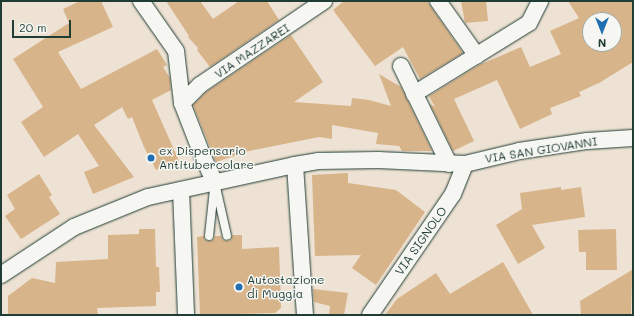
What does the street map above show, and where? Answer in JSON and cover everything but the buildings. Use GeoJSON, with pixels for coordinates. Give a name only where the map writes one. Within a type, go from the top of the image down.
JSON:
{"type":"FeatureCollection","features":[{"type":"Feature","properties":{"kind":"street"},"geometry":{"type":"LineString","coordinates":[[142,1],[176,51],[182,103],[215,183]]}},
{"type":"Feature","properties":{"kind":"street","name":"VIA MAZZAREI"},"geometry":{"type":"LineString","coordinates":[[182,103],[200,86],[324,1]]}},
{"type":"Feature","properties":{"kind":"street"},"geometry":{"type":"LineString","coordinates":[[438,1],[477,56]]}},
{"type":"Feature","properties":{"kind":"street"},"geometry":{"type":"LineString","coordinates":[[414,94],[529,23],[540,1]]}},
{"type":"Feature","properties":{"kind":"street"},"geometry":{"type":"LineString","coordinates":[[401,66],[414,94],[457,164]]}},
{"type":"Feature","properties":{"kind":"street","name":"VIA SAN GIOVANNI"},"geometry":{"type":"LineString","coordinates":[[1,276],[74,227],[148,197],[318,161],[378,160],[457,164],[526,150],[587,141],[633,138]]}},
{"type":"Feature","properties":{"kind":"street","name":"VIA SIGNOLO"},"geometry":{"type":"LineString","coordinates":[[370,315],[453,194],[457,164]]}},
{"type":"Feature","properties":{"kind":"street"},"geometry":{"type":"LineString","coordinates":[[295,165],[305,315]]}},
{"type":"Feature","properties":{"kind":"street"},"geometry":{"type":"LineString","coordinates":[[181,190],[186,315]]}},
{"type":"Feature","properties":{"kind":"lane"},"geometry":{"type":"LineString","coordinates":[[215,183],[227,236]]}},
{"type":"Feature","properties":{"kind":"lane"},"geometry":{"type":"LineString","coordinates":[[209,236],[215,183]]}},
{"type":"Feature","properties":{"kind":"place","name":"ex Dispensario Antitubercolare"},"geometry":{"type":"Point","coordinates":[151,158]}},
{"type":"Feature","properties":{"kind":"place","name":"Autostazione di Muggia"},"geometry":{"type":"Point","coordinates":[239,287]}}]}
